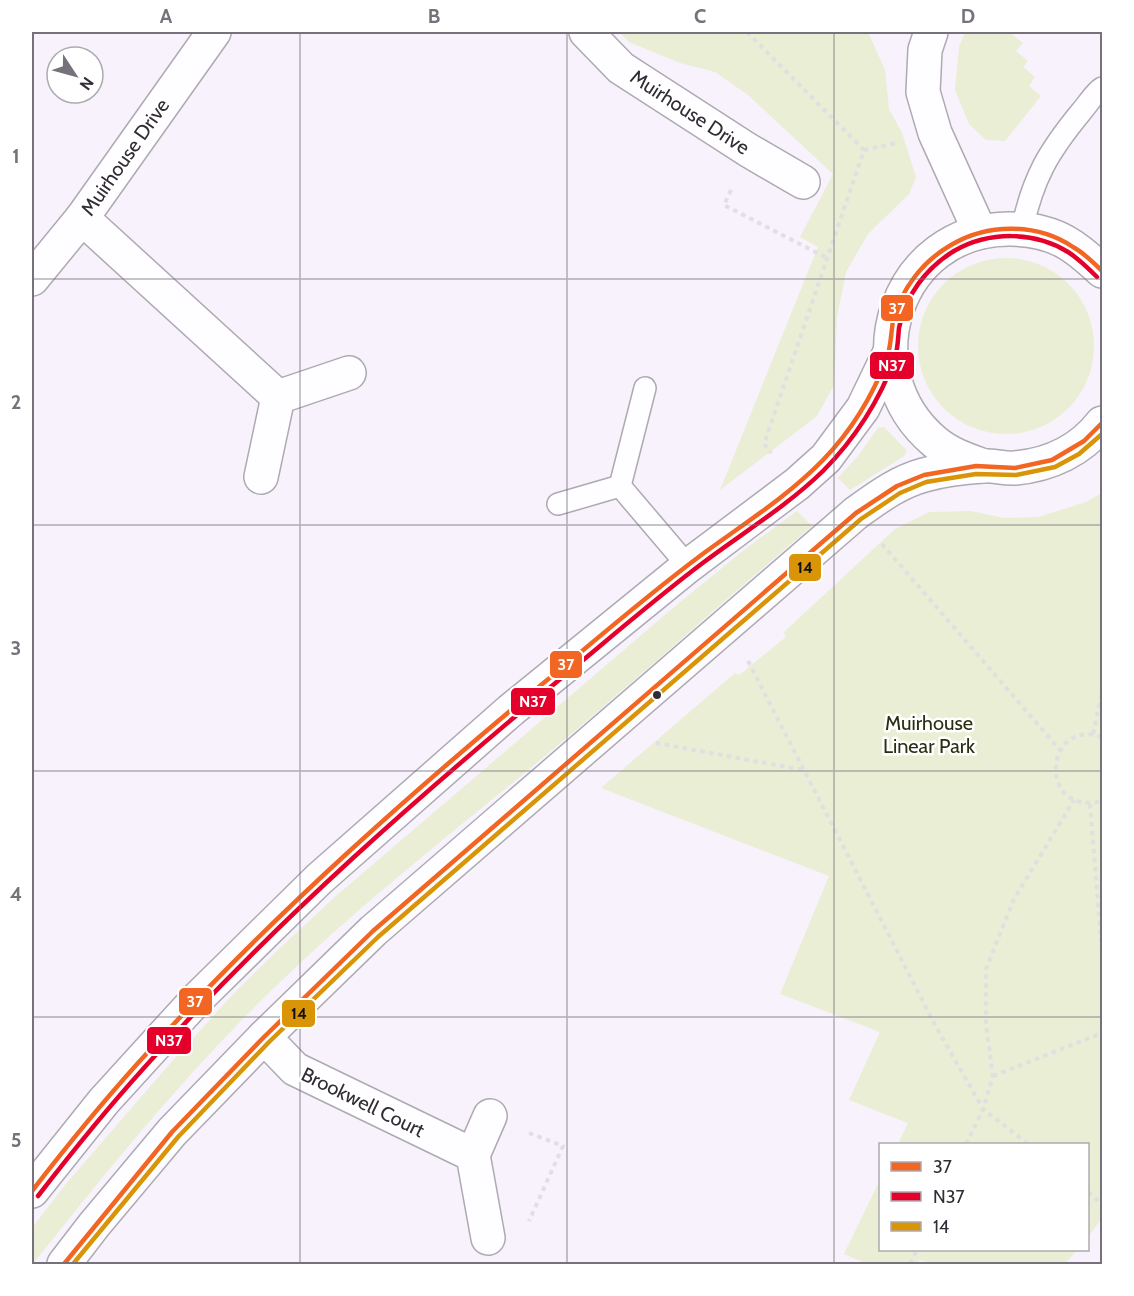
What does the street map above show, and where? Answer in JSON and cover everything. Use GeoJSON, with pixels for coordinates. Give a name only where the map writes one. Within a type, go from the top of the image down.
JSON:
{"type":"FeatureCollection","features":[{"type":"Feature","properties":{"kind":"street","name":"Muirhouse Drive"},"geometry":{"type":"LineString","coordinates":[[32,279],[82,218],[214,32]]}},
{"type":"Feature","properties":{"kind":"street","name":"Muirhouse Drive"},"geometry":{"type":"LineString","coordinates":[[586,32],[621,68],[748,150],[804,182]]}},
{"type":"Feature","properties":{"kind":"street"},"geometry":{"type":"LineString","coordinates":[[931,32],[925,50],[923,92],[935,133],[980,232]]}},
{"type":"Feature","properties":{"kind":"street"},"geometry":{"type":"LineString","coordinates":[[82,218],[278,397]]}},
{"type":"Feature","properties":{"kind":"street"},"geometry":{"type":"LineString","coordinates":[[984,466],[959,457],[936,443],[918,425],[903,403],[894,379],[890,352],[892,326],[900,300],[914,277],[932,257],[955,242],[980,232],[1000,229],[1022,229],[1066,242],[1102,271]]}},
{"type":"Feature","properties":{"kind":"street"},"geometry":{"type":"LineString","coordinates":[[32,1191],[104,1101],[196,1000],[319,879],[511,710],[688,566],[797,484],[826,458],[863,408],[890,352]]}},
{"type":"Feature","properties":{"kind":"street"},"geometry":{"type":"LineString","coordinates":[[278,397],[349,373]]}},
{"type":"Feature","properties":{"kind":"street"},"geometry":{"type":"LineString","coordinates":[[261,477],[278,397]]}},
{"type":"Feature","properties":{"kind":"street"},"geometry":{"type":"LineString","coordinates":[[64,1264],[172,1132],[264,1037],[373,931],[856,513],[893,487],[924,475],[984,466],[1013,468],[1042,464],[1069,453],[1092,435],[1102,423]]}},
{"type":"Feature","properties":{"kind":"street","name":"Brookwell Court"},"geometry":{"type":"LineString","coordinates":[[264,1037],[295,1069],[473,1155]]}},
{"type":"Feature","properties":{"kind":"street"},"geometry":{"type":"LineString","coordinates":[[488,1238],[473,1155],[490,1116]]}},
{"type":"Feature","properties":{"kind":"lane"},"geometry":{"type":"LineString","coordinates":[[1022,229],[1029,197],[1048,155],[1102,88]]}},
{"type":"Feature","properties":{"kind":"lane"},"geometry":{"type":"LineString","coordinates":[[620,486],[645,388]]}},
{"type":"Feature","properties":{"kind":"lane"},"geometry":{"type":"LineString","coordinates":[[620,486],[688,566]]}},
{"type":"Feature","properties":{"kind":"lane"},"geometry":{"type":"LineString","coordinates":[[558,504],[620,486]]}},
{"type":"Feature","properties":{"kind":"path"},"geometry":{"type":"LineString","coordinates":[[748,150],[724,205],[828,259]]}},
{"type":"Feature","properties":{"kind":"path"},"geometry":{"type":"LineString","coordinates":[[724,626],[750,665],[934,1023],[983,1109],[1027,1143]]}},
{"type":"Feature","properties":{"kind":"path"},"geometry":{"type":"LineString","coordinates":[[1093,734],[1102,693]]}},
{"type":"Feature","properties":{"kind":"path"},"geometry":{"type":"LineString","coordinates":[[601,733],[803,770]]}},
{"type":"Feature","properties":{"kind":"path"},"geometry":{"type":"LineString","coordinates":[[1102,736],[1082,735],[1070,740],[1060,750],[1055,761],[1055,773],[1064,793],[1074,800],[1090,804],[1102,801]]}},
{"type":"Feature","properties":{"kind":"path"},"geometry":{"type":"LineString","coordinates":[[966,1143],[983,1109],[993,1076],[986,1025],[986,969],[1014,899],[1074,800]]}},
{"type":"Feature","properties":{"kind":"path"},"geometry":{"type":"LineString","coordinates":[[1090,804],[1102,951]]}},
{"type":"Feature","properties":{"kind":"path"},"geometry":{"type":"LineString","coordinates":[[993,1076],[1102,1033]]}},
{"type":"Feature","properties":{"kind":"path"},"geometry":{"type":"LineString","coordinates":[[490,1116],[563,1146],[525,1232]]}},
{"type":"Feature","properties":{"kind":"path"},"geometry":{"type":"LineString","coordinates":[[1089,1193],[1102,1204]]}},
{"type":"Feature","properties":{"kind":"green space"},"geometry":{"type":"Polygon","coordinates":[[[619,32],[868,32],[885,70],[889,109],[902,133],[916,177],[909,194],[868,234],[846,272],[837,317],[834,385],[817,416],[720,490],[818,247],[800,237],[833,174],[748,95],[715,72],[680,63],[629,42],[619,32]]]}},
{"type":"Feature","properties":{"kind":"green space"},"geometry":{"type":"Polygon","coordinates":[[[965,32],[1009,32],[1023,43],[1016,51],[1028,61],[1023,67],[1035,77],[1029,86],[1041,96],[1005,141],[986,140],[969,124],[955,90],[959,47],[965,32]]]}},
{"type":"Feature","properties":{"kind":"green space"},"geometry":{"type":"Polygon","coordinates":[[[1006,258],[1023,259],[1040,264],[1068,284],[1088,312],[1093,329],[1093,363],[1088,380],[1068,408],[1040,428],[1023,433],[1006,434],[989,433],[972,428],[944,408],[924,380],[919,363],[918,346],[919,329],[924,312],[944,284],[972,264],[989,259],[1006,258]]]}},
{"type":"Feature","properties":{"kind":"green space"},"geometry":{"type":"Polygon","coordinates":[[[884,427],[907,451],[904,456],[850,490],[838,478],[858,456],[878,428],[884,427]]]}},
{"type":"Feature","properties":{"kind":"green space","name":"Muirhouse Linear Park"},"geometry":{"type":"Polygon","coordinates":[[[1102,493],[1102,1218],[1089,1236],[1089,1143],[898,1143],[908,1123],[849,1100],[880,1032],[780,994],[829,876],[601,788],[735,673],[739,675],[786,637],[784,632],[895,529],[929,512],[971,511],[1004,518],[1039,517],[1086,502],[1102,493]]]}},
{"type":"Feature","properties":{"kind":"green space"},"geometry":{"type":"Polygon","coordinates":[[[797,511],[812,526],[580,727],[374,897],[275,987],[179,1087],[32,1264],[32,1228],[65,1185],[235,992],[336,896],[673,608],[744,550],[797,511]]]}},
{"type":"Feature","properties":{"kind":"green space"},"geometry":{"type":"Polygon","coordinates":[[[879,1182],[879,1251],[1076,1251],[1065,1264],[932,1264],[920,1260],[916,1264],[867,1264],[844,1254],[879,1182]]]}},
{"type":"Feature","properties":{"kind":"transit line","name":"37"},"geometry":{"type":"LineString","coordinates":[[32,1191],[111,1094],[188,1009],[239,956],[346,854],[456,756],[619,620],[687,566],[781,497],[823,460],[852,425],[868,399],[887,358],[897,309],[907,287],[931,259],[951,245],[981,233],[996,230],[1028,230],[1059,239],[1081,252],[1102,271]]}},
{"type":"Feature","properties":{"kind":"transit line","name":"N37"},"geometry":{"type":"LineString","coordinates":[[38,1196],[116,1100],[193,1015],[297,910],[352,859],[463,761],[639,613],[780,507],[823,471],[855,433],[874,404],[895,358],[899,328],[906,305],[918,284],[934,266],[968,244],[996,237],[1026,237],[1041,240],[1068,252],[1097,277]]}},
{"type":"Feature","properties":{"kind":"transit line","name":"37"},"geometry":{"type":"LineString","coordinates":[[64,1264],[172,1132],[264,1037],[373,931],[856,513],[897,486],[924,475],[976,466],[1015,468],[1052,460],[1084,441],[1102,423]]}},
{"type":"Feature","properties":{"kind":"transit line","name":"14"},"geometry":{"type":"LineString","coordinates":[[73,1264],[178,1137],[269,1042],[378,937],[861,519],[900,493],[926,482],[976,474],[1016,475],[1055,467],[1079,454],[1102,434]]}}]}
